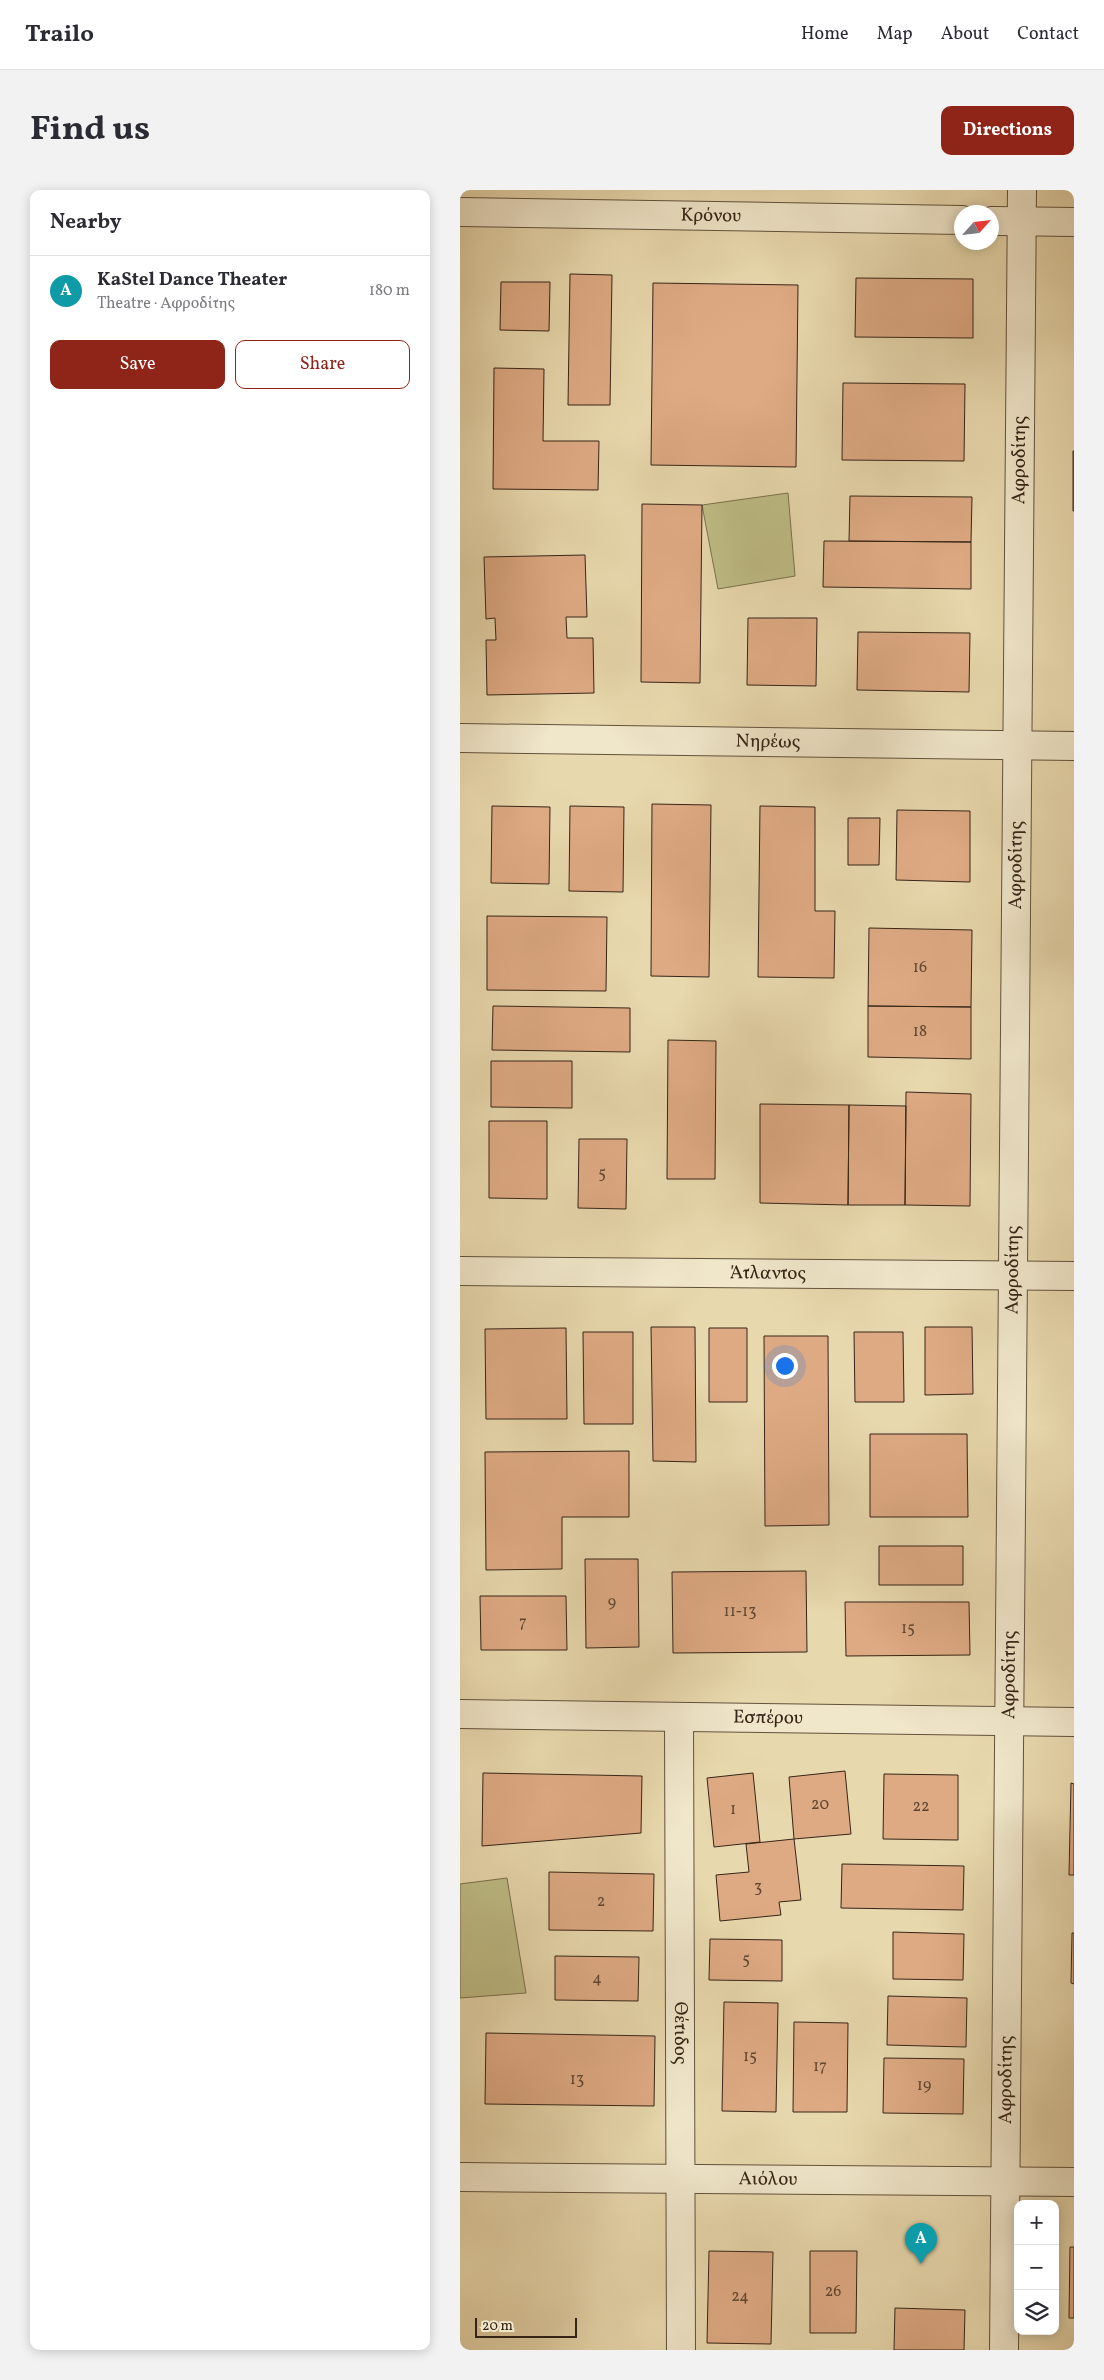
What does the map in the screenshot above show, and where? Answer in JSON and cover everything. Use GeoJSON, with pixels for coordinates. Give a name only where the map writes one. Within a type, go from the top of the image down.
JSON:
{"type":"FeatureCollection","features":[{"type":"Feature","properties":{"kind":"street","name":"Αφροδίτης"},"geometry":{"type":"LineString","coordinates":[[1004,2350],[1022,190]]}},
{"type":"Feature","properties":{"kind":"street","name":"Κρόνου"},"geometry":{"type":"LineString","coordinates":[[460,212],[954,220]]}},
{"type":"Feature","properties":{"kind":"street"},"geometry":{"type":"LineString","coordinates":[[999,221],[1074,222]]}},
{"type":"Feature","properties":{"kind":"street","name":"Νηρέως"},"geometry":{"type":"LineString","coordinates":[[460,738],[1074,746]]}},
{"type":"Feature","properties":{"kind":"street","name":"Άτλαντος"},"geometry":{"type":"LineString","coordinates":[[460,1271],[1074,1276]]}},
{"type":"Feature","properties":{"kind":"street","name":"Εσπέρου"},"geometry":{"type":"LineString","coordinates":[[460,1714],[1074,1722]]}},
{"type":"Feature","properties":{"kind":"street","name":"Θέτιδος"},"geometry":{"type":"LineString","coordinates":[[679,1717],[681,2350]]}},
{"type":"Feature","properties":{"kind":"street","name":"Αιόλου"},"geometry":{"type":"LineString","coordinates":[[460,2177],[1074,2182]]}},
{"type":"Feature","properties":{"kind":"shaded area"},"geometry":{"type":"Polygon","coordinates":[[[788,493],[795,576],[718,589],[702,505],[788,493]]]}},
{"type":"Feature","properties":{"kind":"shaded area"},"geometry":{"type":"Polygon","coordinates":[[[507,1878],[526,1993],[460,1998],[460,1884],[507,1878]]]}},
{"type":"Feature","properties":{"kind":"building"},"geometry":{"type":"Polygon","coordinates":[[[570,274],[612,275],[610,405],[568,405],[570,274]]]}},
{"type":"Feature","properties":{"kind":"building"},"geometry":{"type":"Polygon","coordinates":[[[856,278],[973,279],[973,338],[855,337],[856,278]]]}},
{"type":"Feature","properties":{"kind":"building"},"geometry":{"type":"Polygon","coordinates":[[[501,282],[550,282],[549,331],[500,330],[501,282]]]}},
{"type":"Feature","properties":{"kind":"building"},"geometry":{"type":"Polygon","coordinates":[[[653,283],[798,285],[796,467],[651,465],[653,283]]]}},
{"type":"Feature","properties":{"kind":"building"},"geometry":{"type":"Polygon","coordinates":[[[494,368],[544,369],[543,441],[599,441],[598,490],[493,489],[494,368]]]}},
{"type":"Feature","properties":{"kind":"building"},"geometry":{"type":"Polygon","coordinates":[[[843,383],[965,384],[964,461],[842,460],[843,383]]]}},
{"type":"Feature","properties":{"kind":"building"},"geometry":{"type":"Polygon","coordinates":[[[1074,451],[1074,511],[1073,511],[1074,451]]]}},
{"type":"Feature","properties":{"kind":"building"},"geometry":{"type":"Polygon","coordinates":[[[850,496],[972,497],[971,542],[849,541],[850,496]]]}},
{"type":"Feature","properties":{"kind":"building"},"geometry":{"type":"Polygon","coordinates":[[[642,504],[702,505],[700,683],[641,682],[642,504]]]}},
{"type":"Feature","properties":{"kind":"building"},"geometry":{"type":"Polygon","coordinates":[[[824,541],[971,542],[971,589],[823,587],[824,541]]]}},
{"type":"Feature","properties":{"kind":"building"},"geometry":{"type":"Polygon","coordinates":[[[585,555],[587,617],[566,617],[567,638],[593,638],[594,693],[487,695],[486,640],[496,640],[495,618],[486,619],[484,557],[585,555]]]}},
{"type":"Feature","properties":{"kind":"building"},"geometry":{"type":"Polygon","coordinates":[[[748,618],[817,618],[816,686],[747,685],[748,618]]]}},
{"type":"Feature","properties":{"kind":"building"},"geometry":{"type":"Polygon","coordinates":[[[858,632],[970,633],[969,692],[857,690],[858,632]]]}},
{"type":"Feature","properties":{"kind":"building"},"geometry":{"type":"Polygon","coordinates":[[[652,804],[711,805],[709,977],[651,976],[652,804]]]}},
{"type":"Feature","properties":{"kind":"building"},"geometry":{"type":"Polygon","coordinates":[[[492,806],[550,807],[549,884],[491,883],[492,806]]]}},
{"type":"Feature","properties":{"kind":"building"},"geometry":{"type":"Polygon","coordinates":[[[570,806],[624,807],[623,892],[569,891],[570,806]]]}},
{"type":"Feature","properties":{"kind":"building"},"geometry":{"type":"Polygon","coordinates":[[[760,806],[815,807],[815,911],[835,911],[834,978],[758,977],[760,806]]]}},
{"type":"Feature","properties":{"kind":"building"},"geometry":{"type":"Polygon","coordinates":[[[897,810],[970,811],[970,882],[896,880],[897,810]]]}},
{"type":"Feature","properties":{"kind":"building"},"geometry":{"type":"Polygon","coordinates":[[[848,818],[880,818],[879,865],[848,865],[848,818]]]}},
{"type":"Feature","properties":{"kind":"building"},"geometry":{"type":"Polygon","coordinates":[[[487,916],[607,917],[606,991],[487,990],[487,916]]]}},
{"type":"Feature","properties":{"kind":"building"},"geometry":{"type":"Polygon","coordinates":[[[869,928],[972,930],[971,1007],[868,1006],[869,928]]]}},
{"type":"Feature","properties":{"kind":"building"},"geometry":{"type":"Polygon","coordinates":[[[493,1006],[630,1008],[630,1052],[492,1050],[493,1006]]]}},
{"type":"Feature","properties":{"kind":"building"},"geometry":{"type":"Polygon","coordinates":[[[868,1006],[971,1007],[971,1059],[868,1057],[868,1006]]]}},
{"type":"Feature","properties":{"kind":"building"},"geometry":{"type":"Polygon","coordinates":[[[668,1040],[716,1041],[715,1179],[667,1179],[668,1040]]]}},
{"type":"Feature","properties":{"kind":"building"},"geometry":{"type":"Polygon","coordinates":[[[491,1061],[572,1061],[572,1108],[491,1107],[491,1061]]]}},
{"type":"Feature","properties":{"kind":"building"},"geometry":{"type":"Polygon","coordinates":[[[906,1092],[971,1094],[970,1206],[905,1205],[906,1092]]]}},
{"type":"Feature","properties":{"kind":"building"},"geometry":{"type":"Polygon","coordinates":[[[760,1104],[849,1105],[848,1205],[760,1203],[760,1104]]]}},
{"type":"Feature","properties":{"kind":"building"},"geometry":{"type":"Polygon","coordinates":[[[849,1105],[906,1106],[905,1205],[848,1205],[849,1105]]]}},
{"type":"Feature","properties":{"kind":"building"},"geometry":{"type":"Polygon","coordinates":[[[489,1121],[547,1121],[547,1199],[489,1198],[489,1121]]]}},
{"type":"Feature","properties":{"kind":"building"},"geometry":{"type":"Polygon","coordinates":[[[579,1139],[627,1139],[626,1209],[578,1208],[579,1139]]]}},
{"type":"Feature","properties":{"kind":"building"},"geometry":{"type":"Polygon","coordinates":[[[651,1327],[695,1327],[696,1462],[653,1461],[651,1327]]]}},
{"type":"Feature","properties":{"kind":"building"},"geometry":{"type":"Polygon","coordinates":[[[925,1327],[972,1327],[973,1394],[925,1395],[925,1327]]]}},
{"type":"Feature","properties":{"kind":"building"},"geometry":{"type":"Polygon","coordinates":[[[566,1328],[567,1419],[486,1419],[485,1329],[566,1328]]]}},
{"type":"Feature","properties":{"kind":"building"},"geometry":{"type":"Polygon","coordinates":[[[709,1328],[747,1328],[747,1402],[709,1402],[709,1328]]]}},
{"type":"Feature","properties":{"kind":"building"},"geometry":{"type":"Polygon","coordinates":[[[583,1332],[633,1332],[633,1424],[584,1424],[583,1332]]]}},
{"type":"Feature","properties":{"kind":"building"},"geometry":{"type":"Polygon","coordinates":[[[854,1332],[903,1332],[904,1402],[855,1402],[854,1332]]]}},
{"type":"Feature","properties":{"kind":"building"},"geometry":{"type":"Polygon","coordinates":[[[764,1336],[828,1336],[829,1525],[765,1526],[764,1336]]]}},
{"type":"Feature","properties":{"kind":"building"},"geometry":{"type":"Polygon","coordinates":[[[870,1434],[967,1434],[968,1517],[870,1517],[870,1434]]]}},
{"type":"Feature","properties":{"kind":"building"},"geometry":{"type":"Polygon","coordinates":[[[629,1451],[629,1517],[562,1517],[562,1569],[486,1570],[485,1452],[629,1451]]]}},
{"type":"Feature","properties":{"kind":"building"},"geometry":{"type":"Polygon","coordinates":[[[879,1546],[963,1546],[963,1585],[879,1585],[879,1546]]]}},
{"type":"Feature","properties":{"kind":"building"},"geometry":{"type":"Polygon","coordinates":[[[585,1559],[638,1559],[639,1647],[586,1648],[585,1559]]]}},
{"type":"Feature","properties":{"kind":"building"},"geometry":{"type":"Polygon","coordinates":[[[806,1571],[807,1652],[673,1653],[672,1572],[806,1571]]]}},
{"type":"Feature","properties":{"kind":"building"},"geometry":{"type":"Polygon","coordinates":[[[480,1596],[566,1596],[567,1650],[481,1650],[480,1596]]]}},
{"type":"Feature","properties":{"kind":"building"},"geometry":{"type":"Polygon","coordinates":[[[845,1602],[969,1602],[970,1655],[846,1656],[845,1602]]]}},
{"type":"Feature","properties":{"kind":"building"},"geometry":{"type":"Polygon","coordinates":[[[845,1771],[851,1834],[794,1839],[789,1777],[845,1771]]]}},
{"type":"Feature","properties":{"kind":"building"},"geometry":{"type":"Polygon","coordinates":[[[483,1773],[642,1776],[641,1833],[482,1846],[483,1773]]]}},
{"type":"Feature","properties":{"kind":"building"},"geometry":{"type":"Polygon","coordinates":[[[753,1773],[760,1842],[714,1847],[707,1778],[753,1773]]]}},
{"type":"Feature","properties":{"kind":"building"},"geometry":{"type":"Polygon","coordinates":[[[884,1774],[958,1775],[958,1840],[883,1839],[884,1774]]]}},
{"type":"Feature","properties":{"kind":"building"},"geometry":{"type":"Polygon","coordinates":[[[1071,1783],[1074,1784],[1074,1875],[1069,1875],[1071,1783]]]}},
{"type":"Feature","properties":{"kind":"building"},"geometry":{"type":"Polygon","coordinates":[[[794,1839],[801,1900],[779,1902],[781,1915],[720,1921],[716,1875],[749,1872],[746,1844],[794,1839]]]}},
{"type":"Feature","properties":{"kind":"building"},"geometry":{"type":"Polygon","coordinates":[[[842,1864],[964,1866],[963,1910],[841,1908],[842,1864]]]}},
{"type":"Feature","properties":{"kind":"building"},"geometry":{"type":"Polygon","coordinates":[[[549,1872],[654,1874],[653,1931],[549,1930],[549,1872]]]}},
{"type":"Feature","properties":{"kind":"building"},"geometry":{"type":"Polygon","coordinates":[[[893,1932],[964,1934],[963,1980],[893,1979],[893,1932]]]}},
{"type":"Feature","properties":{"kind":"building"},"geometry":{"type":"Polygon","coordinates":[[[1072,1933],[1074,1933],[1074,1984],[1071,1983],[1072,1933]]]}},
{"type":"Feature","properties":{"kind":"building"},"geometry":{"type":"Polygon","coordinates":[[[710,1939],[782,1940],[782,1981],[709,1980],[710,1939]]]}},
{"type":"Feature","properties":{"kind":"building"},"geometry":{"type":"Polygon","coordinates":[[[555,1956],[639,1957],[638,2001],[555,2000],[555,1956]]]}},
{"type":"Feature","properties":{"kind":"building"},"geometry":{"type":"Polygon","coordinates":[[[888,1996],[967,1998],[966,2047],[887,2045],[888,1996]]]}},
{"type":"Feature","properties":{"kind":"building"},"geometry":{"type":"Polygon","coordinates":[[[724,2002],[778,2003],[776,2112],[722,2111],[724,2002]]]}},
{"type":"Feature","properties":{"kind":"building"},"geometry":{"type":"Polygon","coordinates":[[[794,2022],[848,2023],[847,2112],[793,2112],[794,2022]]]}},
{"type":"Feature","properties":{"kind":"building"},"geometry":{"type":"Polygon","coordinates":[[[486,2033],[655,2036],[654,2106],[485,2104],[486,2033]]]}},
{"type":"Feature","properties":{"kind":"building"},"geometry":{"type":"Polygon","coordinates":[[[884,2058],[964,2059],[963,2114],[883,2113],[884,2058]]]}},
{"type":"Feature","properties":{"kind":"building"},"geometry":{"type":"Polygon","coordinates":[[[1070,2247],[1074,2247],[1074,2318],[1069,2318],[1070,2247]]]}},
{"type":"Feature","properties":{"kind":"building"},"geometry":{"type":"Polygon","coordinates":[[[709,2251],[773,2252],[771,2344],[707,2343],[709,2251]]]}},
{"type":"Feature","properties":{"kind":"building"},"geometry":{"type":"Polygon","coordinates":[[[810,2251],[857,2251],[856,2333],[810,2333],[810,2251]]]}},
{"type":"Feature","properties":{"kind":"building"},"geometry":{"type":"Polygon","coordinates":[[[895,2308],[965,2310],[964,2350],[894,2350],[895,2308]]]}},
{"type":"Feature","properties":{"kind":"place","name":"KaStel Dance Theater"},"geometry":{"type":"Point","coordinates":[921,2264]}}]}
